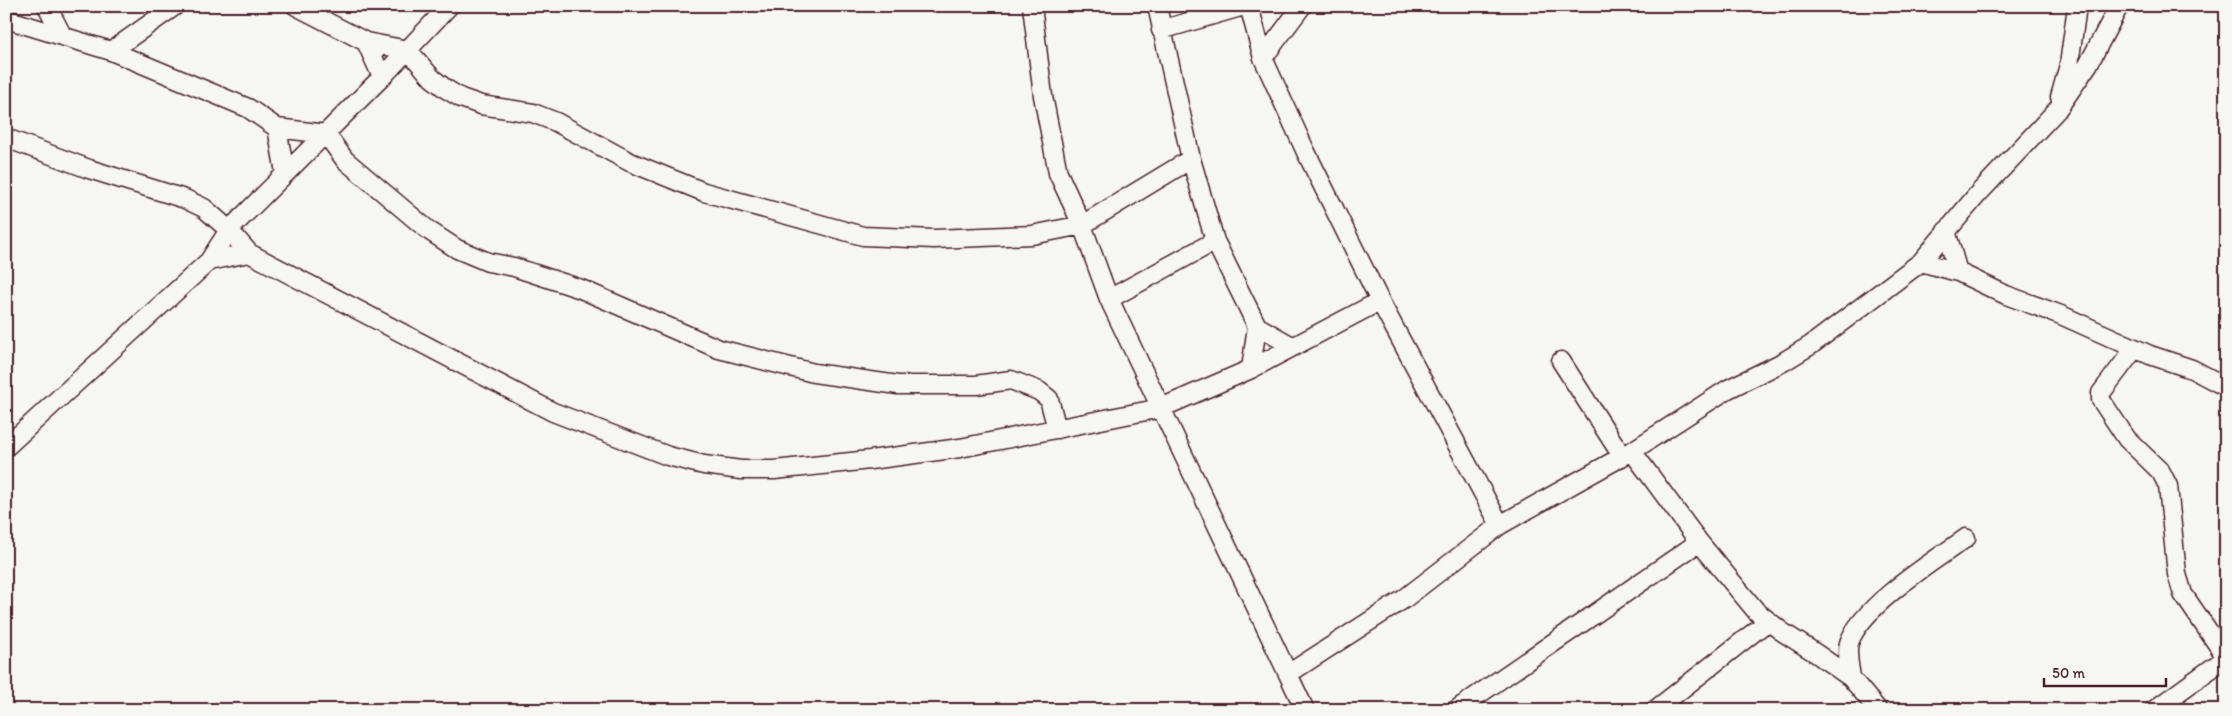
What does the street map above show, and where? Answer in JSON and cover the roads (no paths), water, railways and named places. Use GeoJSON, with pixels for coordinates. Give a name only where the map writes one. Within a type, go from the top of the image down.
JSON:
{"type":"FeatureCollection","features":[{"type":"Feature","properties":{"kind":"street"},"geometry":{"type":"LineString","coordinates":[[30,26],[41,6]]}},
{"type":"Feature","properties":{"kind":"street"},"geometry":{"type":"LineString","coordinates":[[47,6],[60,33]]}},
{"type":"Feature","properties":{"kind":"street"},"geometry":{"type":"LineString","coordinates":[[112,51],[175,6]]}},
{"type":"Feature","properties":{"kind":"street"},"geometry":{"type":"LineString","coordinates":[[296,6],[366,42],[408,50],[432,78],[461,98],[481,105],[533,113],[556,122],[630,162],[704,192],[863,236],[934,239],[1032,235],[1082,225],[1191,159]]}},
{"type":"Feature","properties":{"kind":"street"},"geometry":{"type":"LineString","coordinates":[[6,446],[209,261],[229,230],[382,77],[449,6]]}},
{"type":"Feature","properties":{"kind":"street"},"geometry":{"type":"LineString","coordinates":[[1032,6],[1043,96],[1058,173],[1082,225],[1109,299],[1305,710]]}},
{"type":"Feature","properties":{"kind":"street"},"geometry":{"type":"LineString","coordinates":[[1157,6],[1191,159],[1215,241],[1257,326],[1252,369]]}},
{"type":"Feature","properties":{"kind":"street"},"geometry":{"type":"LineString","coordinates":[[1161,30],[1244,6]]}},
{"type":"Feature","properties":{"kind":"street"},"geometry":{"type":"LineString","coordinates":[[1249,6],[1263,58],[1305,150],[1380,301],[1500,526]]}},
{"type":"Feature","properties":{"kind":"street"},"geometry":{"type":"LineString","coordinates":[[1263,58],[1302,6]]}},
{"type":"Feature","properties":{"kind":"street"},"geometry":{"type":"LineString","coordinates":[[2057,110],[2069,65],[2077,6]]}},
{"type":"Feature","properties":{"kind":"street"},"geometry":{"type":"LineString","coordinates":[[1288,674],[1404,599],[1500,526],[1627,454],[1728,389],[1783,362],[1812,345],[1922,262],[1946,231],[2057,110],[2088,65],[2120,6]]}},
{"type":"Feature","properties":{"kind":"street"},"geometry":{"type":"LineString","coordinates":[[6,18],[60,33],[112,51],[248,108],[277,128],[326,134],[345,160],[428,230],[457,249],[488,262],[514,267],[581,290],[719,349],[814,373],[898,384],[976,385],[1011,380],[1039,391],[1049,399],[1057,428]]}},
{"type":"Feature","properties":{"kind":"street"},"geometry":{"type":"LineString","coordinates":[[366,42],[382,77]]}},
{"type":"Feature","properties":{"kind":"street"},"geometry":{"type":"LineString","coordinates":[[277,128],[284,173]]}},
{"type":"Feature","properties":{"kind":"street"},"geometry":{"type":"LineString","coordinates":[[6,138],[89,169],[185,199],[204,208],[229,230],[249,253],[553,412],[668,456],[704,465],[741,470],[774,470],[960,448],[1161,408],[1252,369],[1292,346],[1380,301]]}},
{"type":"Feature","properties":{"kind":"street"},"geometry":{"type":"LineString","coordinates":[[1946,231],[1958,272]]}},
{"type":"Feature","properties":{"kind":"street"},"geometry":{"type":"LineString","coordinates":[[1109,299],[1215,241]]}},
{"type":"Feature","properties":{"kind":"street"},"geometry":{"type":"LineString","coordinates":[[209,261],[249,253]]}},
{"type":"Feature","properties":{"kind":"street"},"geometry":{"type":"LineString","coordinates":[[1922,262],[1958,272],[2135,348],[2192,369],[2226,387]]}},
{"type":"Feature","properties":{"kind":"street"},"geometry":{"type":"LineString","coordinates":[[1257,326],[1292,346]]}},
{"type":"Feature","properties":{"kind":"street"},"geometry":{"type":"LineString","coordinates":[[2135,348],[2101,393],[2100,400],[2127,439],[2161,472],[2168,486],[2177,574],[2183,594],[2226,657],[2154,710]]}},
{"type":"Feature","properties":{"kind":"street"},"geometry":{"type":"LineString","coordinates":[[1561,361],[1627,454],[1756,611],[1767,622],[1851,678],[1874,708]]}},
{"type":"Feature","properties":{"kind":"street"},"geometry":{"type":"LineString","coordinates":[[1851,678],[1849,644],[1871,611],[1914,574],[1966,538]]}},
{"type":"Feature","properties":{"kind":"street"},"geometry":{"type":"LineString","coordinates":[[1456,710],[1699,542]]}},
{"type":"Feature","properties":{"kind":"street"},"geometry":{"type":"LineString","coordinates":[[1665,706],[1767,622]]}},
{"type":"Feature","properties":{"kind":"street"},"geometry":{"type":"LineString","coordinates":[[1817,654],[1849,644]]}}]}
